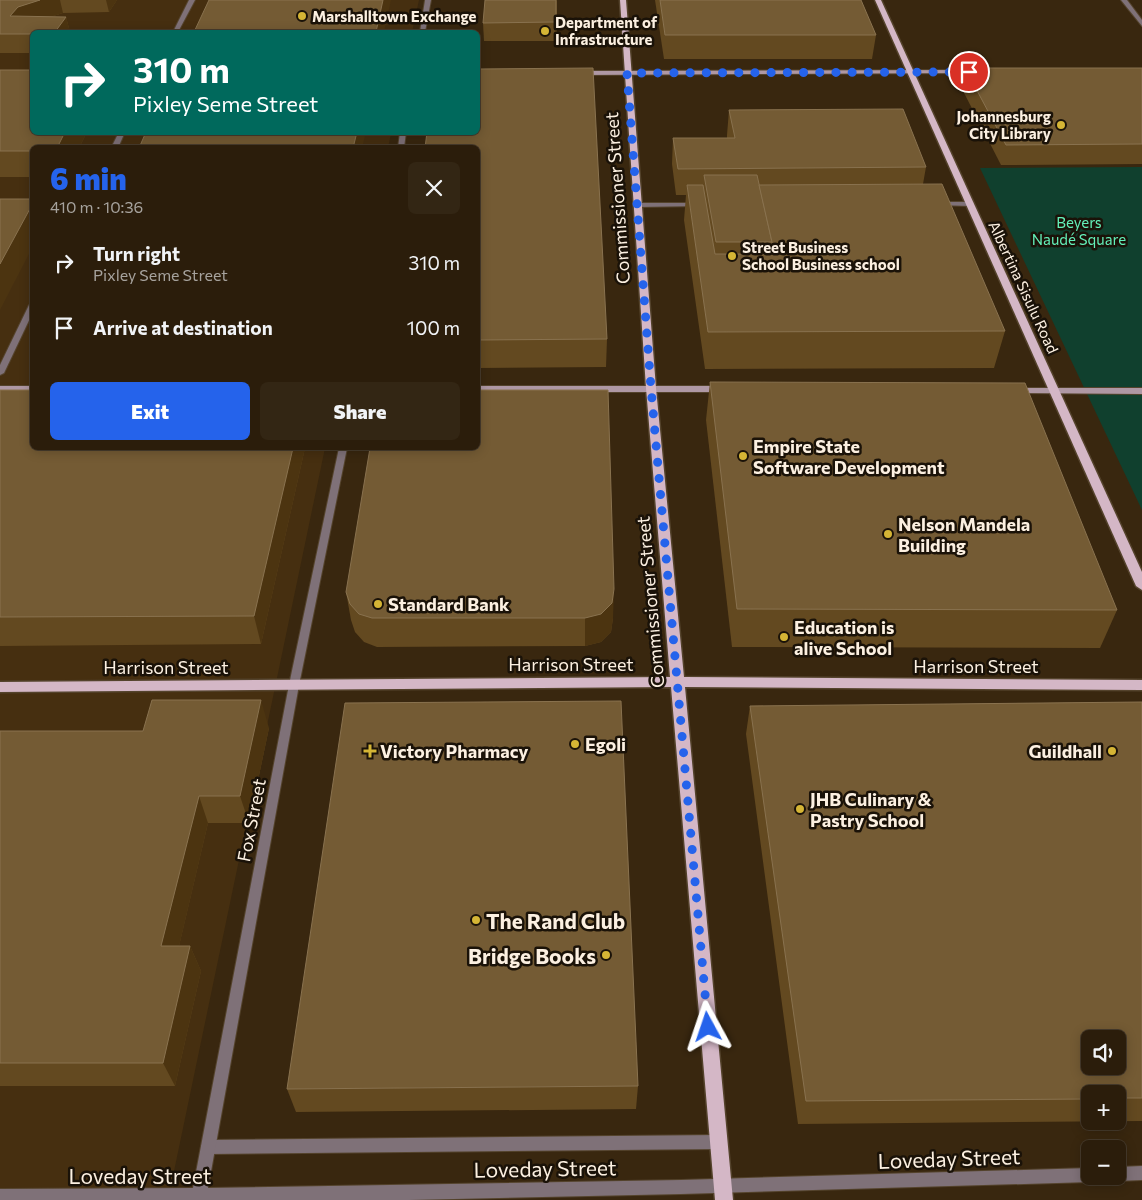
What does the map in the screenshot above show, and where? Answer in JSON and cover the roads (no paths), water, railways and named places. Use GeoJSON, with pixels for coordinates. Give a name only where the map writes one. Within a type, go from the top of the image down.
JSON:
{"type":"FeatureCollection","features":[{"type":"Feature","properties":{"kind":"main road","name":"Commissioner Street"},"geometry":{"type":"LineString","coordinates":[[623,0],[651,388],[724,1193]]}},
{"type":"Feature","properties":{"kind":"main road","name":"Albertina Sisulu Road"},"geometry":{"type":"LineString","coordinates":[[878,0],[1056,391],[1142,586]]}},
{"type":"Feature","properties":{"kind":"main road"},"geometry":{"type":"LineString","coordinates":[[577,73],[988,72]]}},
{"type":"Feature","properties":{"kind":"main road"},"geometry":{"type":"LineString","coordinates":[[0,388],[30,389]]}},
{"type":"Feature","properties":{"kind":"main road"},"geometry":{"type":"LineString","coordinates":[[480,389],[730,389]]}},
{"type":"Feature","properties":{"kind":"main road"},"geometry":{"type":"LineString","coordinates":[[1006,391],[1142,391]]}},
{"type":"Feature","properties":{"kind":"main road","name":"Harrison Street"},"geometry":{"type":"LineString","coordinates":[[0,687],[677,682],[1142,685]]}},
{"type":"Feature","properties":{"kind":"street"},"geometry":{"type":"LineString","coordinates":[[176,30],[192,0]]}},
{"type":"Feature","properties":{"kind":"street"},"geometry":{"type":"LineString","coordinates":[[422,30],[428,0]]}},
{"type":"Feature","properties":{"kind":"street"},"geometry":{"type":"LineString","coordinates":[[1124,0],[1142,24]]}},
{"type":"Feature","properties":{"kind":"street"},"geometry":{"type":"LineString","coordinates":[[932,204],[970,204]]}},
{"type":"Feature","properties":{"kind":"street"},"geometry":{"type":"LineString","coordinates":[[637,205],[708,205]]}},
{"type":"Feature","properties":{"kind":"street"},"geometry":{"type":"LineString","coordinates":[[0,373],[30,311]]}},
{"type":"Feature","properties":{"kind":"street","name":"Fox Street"},"geometry":{"type":"LineString","coordinates":[[198,1198],[294,685],[343,450]]}},
{"type":"Feature","properties":{"kind":"street"},"geometry":{"type":"LineString","coordinates":[[208,1147],[719,1142]]}},
{"type":"Feature","properties":{"kind":"street"},"geometry":{"type":"LineString","coordinates":[[1126,1174],[1142,1173]]}},
{"type":"Feature","properties":{"kind":"street","name":"Loveday Street"},"geometry":{"type":"LineString","coordinates":[[0,1196],[198,1198],[724,1193],[1081,1174]]}},
{"type":"Feature","properties":{"kind":"place","name":"Marshalltown Exchange"},"geometry":{"type":"Point","coordinates":[302,16]}},
{"type":"Feature","properties":{"kind":"place","name":"Department of Infrastructure"},"geometry":{"type":"Point","coordinates":[545,31]}},
{"type":"Feature","properties":{"kind":"place","name":"Johannesburg City Library"},"geometry":{"type":"Point","coordinates":[1061,125]}},
{"type":"Feature","properties":{"kind":"place","name":"Street Business School Business school"},"geometry":{"type":"Point","coordinates":[732,256]}},
{"type":"Feature","properties":{"kind":"place","name":"Empire State Software Development"},"geometry":{"type":"Point","coordinates":[743,456]}},
{"type":"Feature","properties":{"kind":"place","name":"Nelson Mandela Building"},"geometry":{"type":"Point","coordinates":[888,534]}},
{"type":"Feature","properties":{"kind":"place","name":"Standard Bank"},"geometry":{"type":"Point","coordinates":[378,604]}},
{"type":"Feature","properties":{"kind":"place","name":"Education is alive School"},"geometry":{"type":"Point","coordinates":[784,637]}},
{"type":"Feature","properties":{"kind":"place","name":"Egoli"},"geometry":{"type":"Point","coordinates":[575,744]}},
{"type":"Feature","properties":{"kind":"place","name":"Victory Pharmacy"},"geometry":{"type":"Point","coordinates":[370,751]}},
{"type":"Feature","properties":{"kind":"place","name":"Guildhall"},"geometry":{"type":"Point","coordinates":[1112,751]}},
{"type":"Feature","properties":{"kind":"place","name":"JHB Culinary & Pastry School"},"geometry":{"type":"Point","coordinates":[800,809]}},
{"type":"Feature","properties":{"kind":"place","name":"The Rand Club"},"geometry":{"type":"Point","coordinates":[476,920]}},
{"type":"Feature","properties":{"kind":"place","name":"Bridge Books"},"geometry":{"type":"Point","coordinates":[606,955]}},
{"type":"Feature","properties":{"kind":"park label","name":"Beyers Naudé Square"},"geometry":{"type":"Point","coordinates":[1079,230]}}]}
